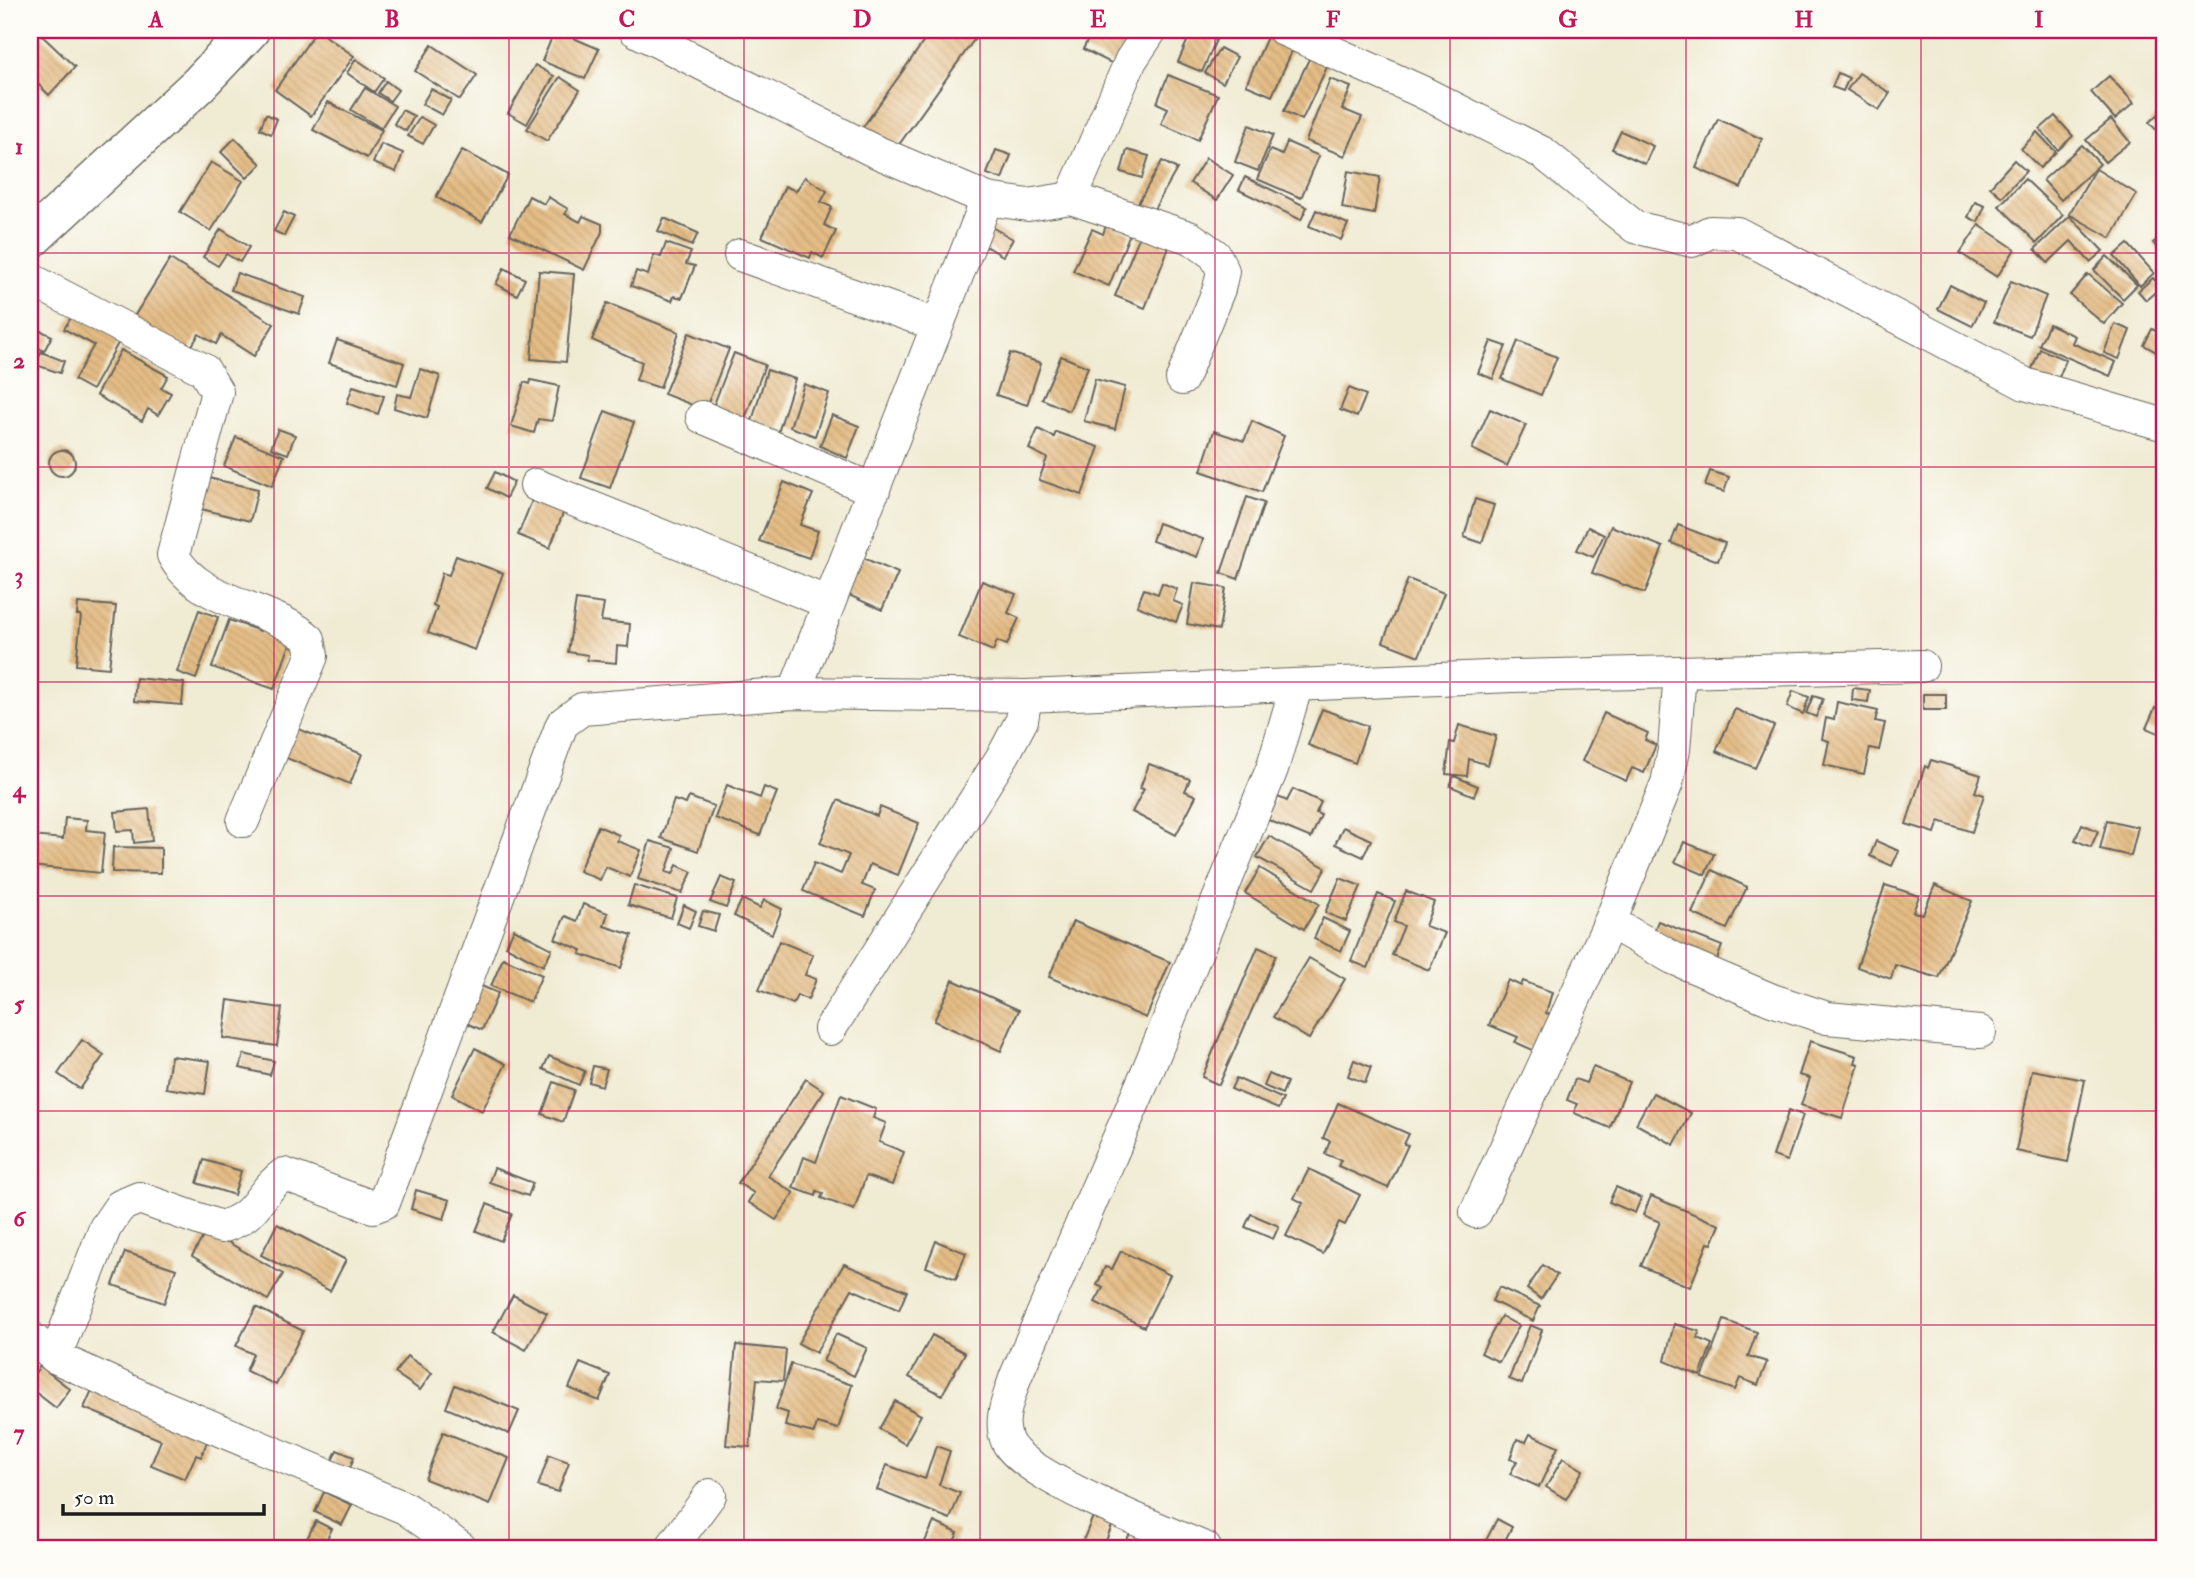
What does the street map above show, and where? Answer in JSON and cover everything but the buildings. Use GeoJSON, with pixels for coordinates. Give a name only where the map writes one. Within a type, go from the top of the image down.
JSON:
{"type":"FeatureCollection","features":[{"type":"Feature","properties":{"kind":"street"},"geometry":{"type":"LineString","coordinates":[[30,240],[200,84],[250,30]]}},
{"type":"Feature","properties":{"kind":"street"},"geometry":{"type":"LineString","coordinates":[[635,30],[870,149],[987,200],[1028,205],[1070,198],[1191,238],[1214,255],[1223,271],[1219,289],[1182,379]]}},
{"type":"Feature","properties":{"kind":"street"},"geometry":{"type":"LineString","coordinates":[[1070,198],[1131,60],[1151,30]]}},
{"type":"Feature","properties":{"kind":"street"},"geometry":{"type":"LineString","coordinates":[[1284,30],[1420,91],[1544,153],[1636,228],[1692,241],[1710,232],[1737,233],[2025,384],[2165,425]]}},
{"type":"Feature","properties":{"kind":"street"},"geometry":{"type":"LineString","coordinates":[[794,693],[987,200]]}},
{"type":"Feature","properties":{"kind":"street"},"geometry":{"type":"LineString","coordinates":[[740,255],[937,325]]}},
{"type":"Feature","properties":{"kind":"street"},"geometry":{"type":"LineString","coordinates":[[30,279],[204,370],[217,392],[173,555],[181,571],[201,586],[292,624],[309,639],[312,656],[243,821]]}},
{"type":"Feature","properties":{"kind":"street"},"geometry":{"type":"LineString","coordinates":[[702,417],[874,490]]}},
{"type":"Feature","properties":{"kind":"street"},"geometry":{"type":"LineString","coordinates":[[536,485],[829,603]]}},
{"type":"Feature","properties":{"kind":"street"},"geometry":{"type":"LineString","coordinates":[[55,1357],[105,1228],[120,1206],[139,1198],[221,1227],[250,1214],[271,1183],[284,1174],[373,1207],[384,1203],[562,723],[582,709],[603,705],[794,693],[1026,696],[1513,676],[1922,666]]}},
{"type":"Feature","properties":{"kind":"street"},"geometry":{"type":"LineString","coordinates":[[1476,1212],[1610,922],[1667,783],[1674,750],[1680,672]]}},
{"type":"Feature","properties":{"kind":"street"},"geometry":{"type":"LineString","coordinates":[[1205,1548],[1109,1509],[1026,1462],[1007,1443],[1002,1422],[1015,1378],[1148,1070],[1272,769],[1296,687]]}},
{"type":"Feature","properties":{"kind":"street"},"geometry":{"type":"LineString","coordinates":[[830,1028],[1004,754],[1022,720],[1026,696]]}},
{"type":"Feature","properties":{"kind":"street"},"geometry":{"type":"LineString","coordinates":[[1610,922],[1673,958],[1772,1000],[1827,1018],[1980,1032]]}},
{"type":"Feature","properties":{"kind":"street"},"geometry":{"type":"LineString","coordinates":[[30,1337],[55,1357],[160,1405],[405,1508],[461,1548]]}},
{"type":"Feature","properties":{"kind":"street"},"geometry":{"type":"LineString","coordinates":[[671,1548],[710,1495]]}}]}
